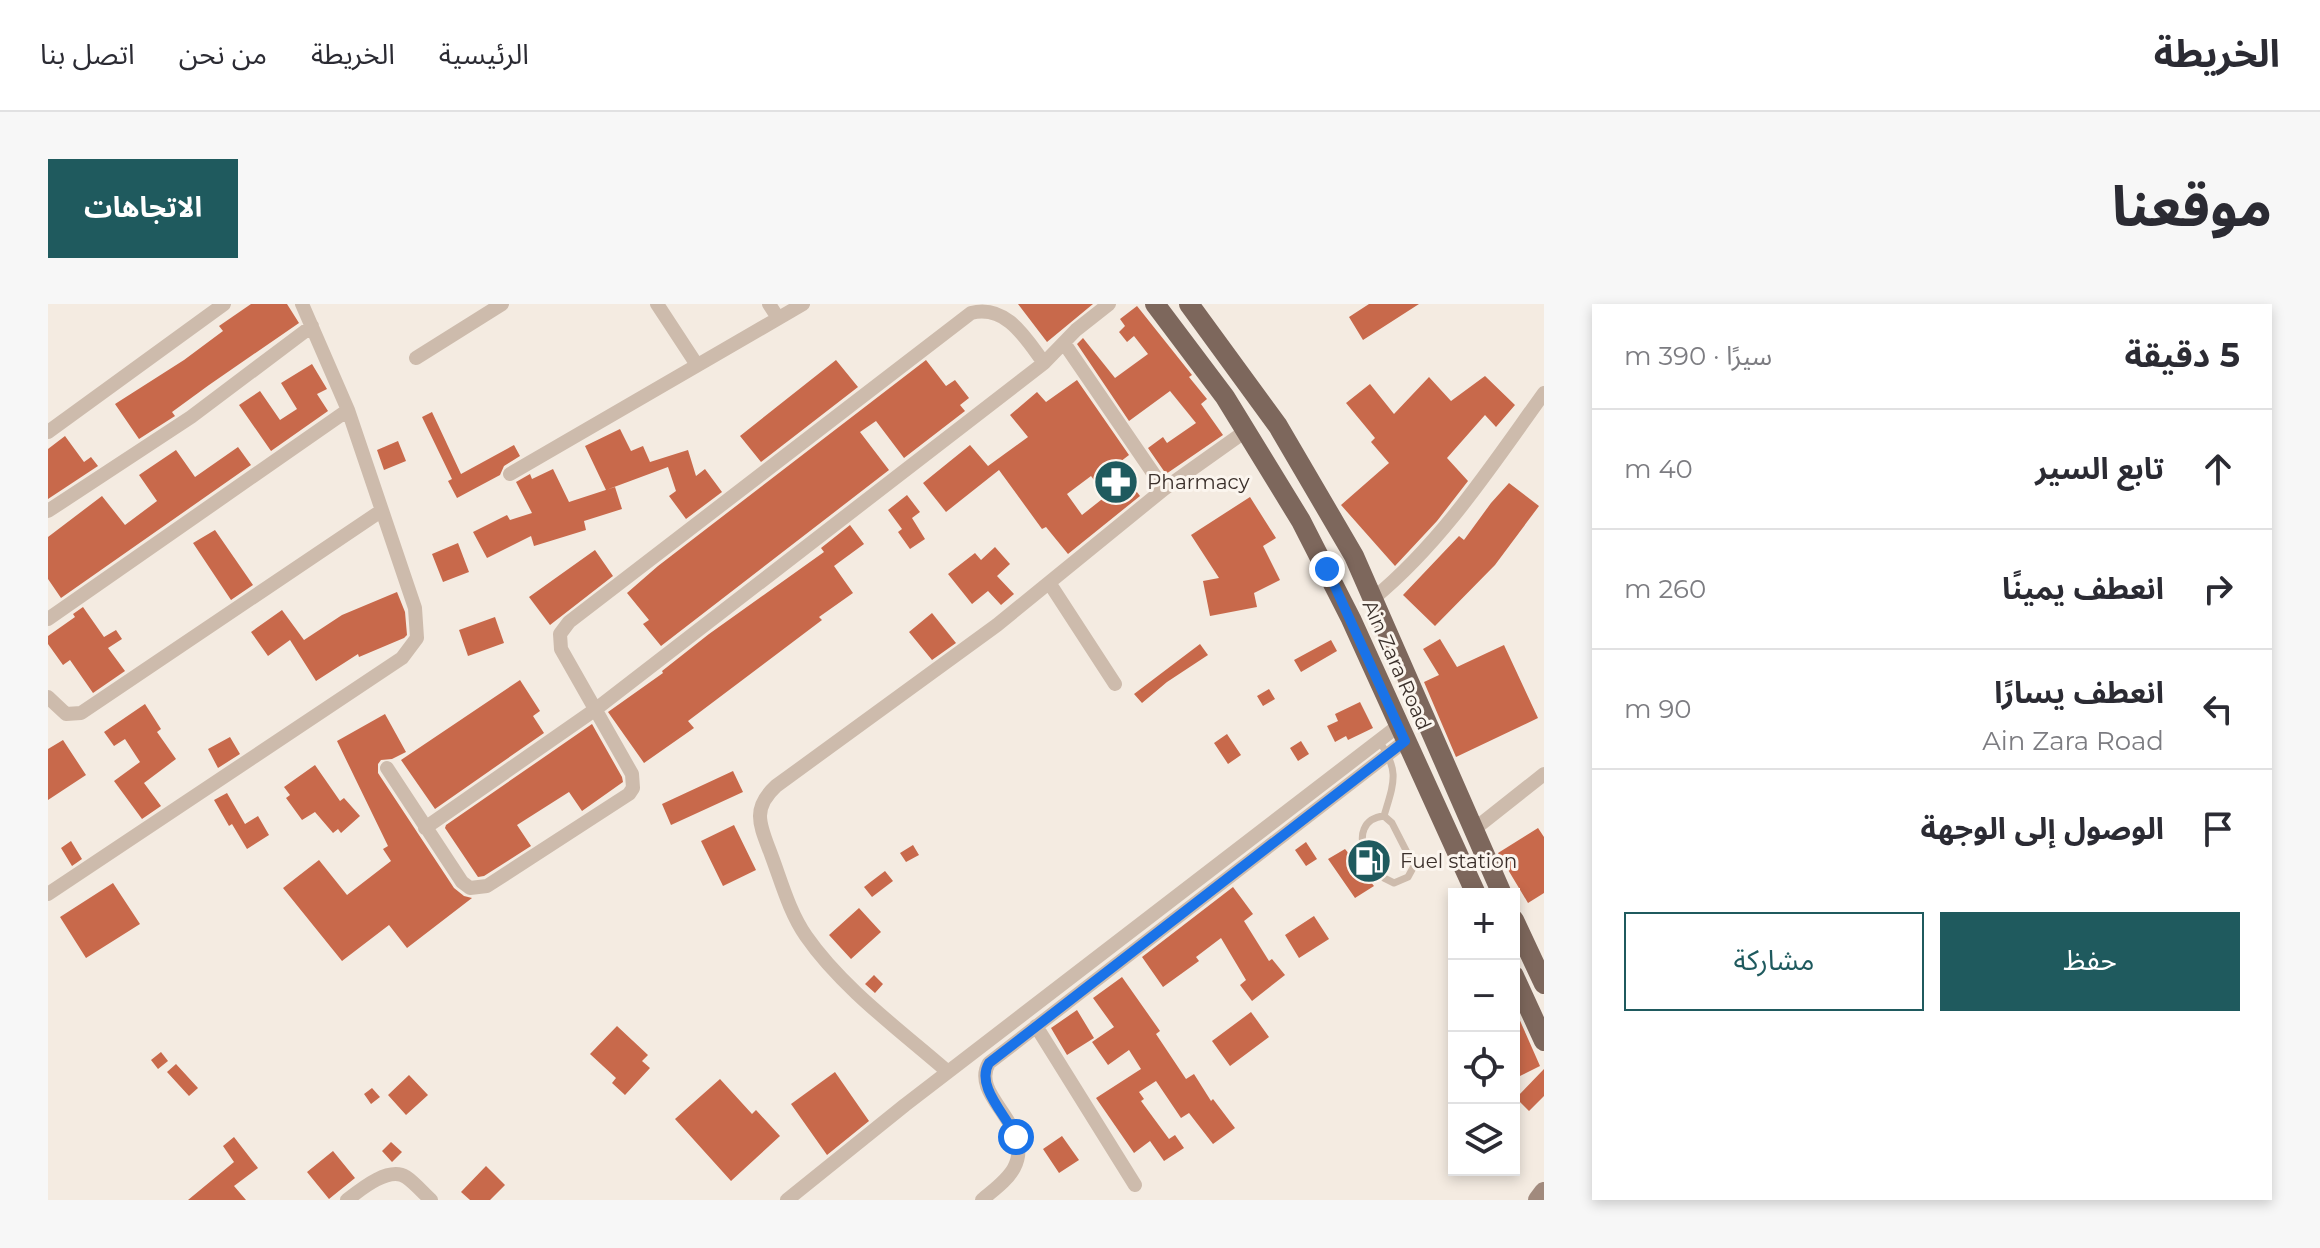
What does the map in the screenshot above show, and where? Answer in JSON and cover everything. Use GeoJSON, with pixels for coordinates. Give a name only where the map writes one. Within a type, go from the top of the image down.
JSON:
{"type":"FeatureCollection","features":[{"type":"Feature","properties":{"kind":"main road","name":"Ain Zara Road"},"geometry":{"type":"LineString","coordinates":[[1155,304],[1202,365],[1284,490],[1327,569],[1473,888]]}},
{"type":"Feature","properties":{"kind":"main road","name":"Ain Zara Road"},"geometry":{"type":"LineString","coordinates":[[1192,305],[1303,465],[1374,598],[1499,888]]}},
{"type":"Feature","properties":{"kind":"main road"},"geometry":{"type":"LineString","coordinates":[[1520,933],[1544,984]]}},
{"type":"Feature","properties":{"kind":"main road"},"geometry":{"type":"LineString","coordinates":[[1520,989],[1544,1041]]}},
{"type":"Feature","properties":{"kind":"main road"},"geometry":{"type":"LineString","coordinates":[[1538,1200],[1544,1192]]}},
{"type":"Feature","properties":{"kind":"street"},"geometry":{"type":"LineString","coordinates":[[48,432],[224,304]]}},
{"type":"Feature","properties":{"kind":"street"},"geometry":{"type":"LineString","coordinates":[[48,894],[402,658],[417,638],[415,608],[348,410],[302,304]]}},
{"type":"Feature","properties":{"kind":"street"},"geometry":{"type":"LineString","coordinates":[[416,358],[502,304]]}},
{"type":"Feature","properties":{"kind":"street"},"geometry":{"type":"LineString","coordinates":[[657,304],[697,365]]}},
{"type":"Feature","properties":{"kind":"street"},"geometry":{"type":"LineString","coordinates":[[769,304],[778,318]]}},
{"type":"Feature","properties":{"kind":"street"},"geometry":{"type":"LineString","coordinates":[[510,474],[803,304]]}},
{"type":"Feature","properties":{"kind":"street"},"geometry":{"type":"LineString","coordinates":[[425,828],[596,709],[1044,363],[1109,304]]}},
{"type":"Feature","properties":{"kind":"street"},"geometry":{"type":"LineString","coordinates":[[387,768],[462,882],[470,888],[487,886],[629,794],[635,782],[561,649],[559,639],[562,630],[738,491],[977,310],[989,308],[1007,315],[1044,363]]}},
{"type":"Feature","properties":{"kind":"street"},"geometry":{"type":"LineString","coordinates":[[48,511],[191,417],[312,326]]}},
{"type":"Feature","properties":{"kind":"street"},"geometry":{"type":"LineString","coordinates":[[1064,343],[1164,489]]}},
{"type":"Feature","properties":{"kind":"street"},"geometry":{"type":"LineString","coordinates":[[1374,598],[1407,569],[1444,529],[1544,393]]}},
{"type":"Feature","properties":{"kind":"street"},"geometry":{"type":"LineString","coordinates":[[48,619],[348,410]]}},
{"type":"Feature","properties":{"kind":"street"},"geometry":{"type":"LineString","coordinates":[[948,1072],[824,959],[805,934],[778,873],[761,824],[759,808],[776,786],[1050,584],[1164,489],[1247,430]]}},
{"type":"Feature","properties":{"kind":"street"},"geometry":{"type":"LineString","coordinates":[[48,697],[66,714],[81,713],[381,511]]}},
{"type":"Feature","properties":{"kind":"street"},"geometry":{"type":"LineString","coordinates":[[1050,584],[1115,684]]}},
{"type":"Feature","properties":{"kind":"street"},"geometry":{"type":"LineString","coordinates":[[787,1200],[948,1072],[1379,741],[1402,733]]}},
{"type":"Feature","properties":{"kind":"street"},"geometry":{"type":"LineString","coordinates":[[982,1200],[1008,1177],[1014,1168],[1018,1147],[1012,1127],[986,1086],[986,1068],[994,1058],[1388,754],[1402,733]]}},
{"type":"Feature","properties":{"kind":"street"},"geometry":{"type":"LineString","coordinates":[[1472,831],[1544,774]]}},
{"type":"Feature","properties":{"kind":"street"},"geometry":{"type":"LineString","coordinates":[[1036,1026],[1135,1185]]}},
{"type":"Feature","properties":{"kind":"street"},"geometry":{"type":"LineString","coordinates":[[347,1200],[390,1174],[404,1175],[431,1200]]}},
{"type":"Feature","properties":{"kind":"lane"},"geometry":{"type":"LineString","coordinates":[[1379,741],[1388,754],[1395,774],[1384,816]]}},
{"type":"Feature","properties":{"kind":"lane"},"geometry":{"type":"LineString","coordinates":[[1366,853],[1362,840],[1364,827],[1372,818],[1384,816]]}},
{"type":"Feature","properties":{"kind":"lane"},"geometry":{"type":"LineString","coordinates":[[1376,869],[1394,883],[1408,877],[1414,866],[1392,823],[1384,816]]}},
{"type":"Feature","properties":{"kind":"building"},"geometry":{"type":"Polygon","coordinates":[[[251,304],[287,304],[299,323],[209,385],[172,412],[175,416],[139,439],[115,404],[184,360],[223,331],[219,326],[251,304]]]}},
{"type":"Feature","properties":{"kind":"building"},"geometry":{"type":"Polygon","coordinates":[[[1018,304],[1093,304],[1047,342],[1018,304]]]}},
{"type":"Feature","properties":{"kind":"building"},"geometry":{"type":"Polygon","coordinates":[[[1369,304],[1419,304],[1363,340],[1349,317],[1369,304]]]}},
{"type":"Feature","properties":{"kind":"building"},"geometry":{"type":"Polygon","coordinates":[[[1137,306],[1192,375],[1189,377],[1207,399],[1201,404],[1223,435],[1166,474],[1148,448],[1163,437],[1167,443],[1196,423],[1170,391],[1129,421],[1077,344],[1083,338],[1115,378],[1148,354],[1134,336],[1127,342],[1119,332],[1125,326],[1120,319],[1137,306]]]}},
{"type":"Feature","properties":{"kind":"building"},"geometry":{"type":"Polygon","coordinates":[[[836,360],[858,387],[761,462],[740,436],[836,360]]]}},
{"type":"Feature","properties":{"kind":"building"},"geometry":{"type":"Polygon","coordinates":[[[926,360],[946,386],[955,380],[969,398],[960,405],[965,411],[904,458],[876,421],[860,432],[889,470],[661,646],[643,624],[649,620],[627,593],[926,360]]]}},
{"type":"Feature","properties":{"kind":"building"},"geometry":{"type":"Polygon","coordinates":[[[312,364],[327,389],[317,394],[328,411],[271,451],[239,405],[260,391],[280,420],[297,409],[281,383],[312,364]]]}},
{"type":"Feature","properties":{"kind":"building"},"geometry":{"type":"Polygon","coordinates":[[[1485,376],[1515,405],[1496,427],[1485,415],[1447,458],[1468,481],[1437,521],[1395,566],[1341,505],[1389,463],[1371,442],[1375,438],[1346,403],[1370,384],[1394,414],[1429,377],[1451,401],[1485,376]]]}},
{"type":"Feature","properties":{"kind":"building"},"geometry":{"type":"Polygon","coordinates":[[[1077,380],[1129,455],[1116,465],[1140,496],[1068,554],[1046,527],[1042,529],[999,470],[946,512],[923,483],[970,445],[988,466],[1028,437],[1010,415],[1037,392],[1046,402],[1077,380]],[[1091,476],[1067,494],[1082,515],[1106,496],[1091,476]]]}},
{"type":"Feature","properties":{"kind":"building"},"geometry":{"type":"Polygon","coordinates":[[[432,412],[461,474],[514,445],[520,456],[504,466],[500,475],[457,498],[448,481],[452,479],[422,417],[432,412]]]}},
{"type":"Feature","properties":{"kind":"building"},"geometry":{"type":"Polygon","coordinates":[[[620,429],[631,451],[643,446],[650,462],[688,450],[696,476],[705,469],[722,492],[686,519],[669,496],[676,491],[668,467],[606,490],[585,446],[620,429]]]}},
{"type":"Feature","properties":{"kind":"building"},"geometry":{"type":"Polygon","coordinates":[[[65,436],[84,462],[91,457],[98,466],[48,499],[48,449],[65,436]]]}},
{"type":"Feature","properties":{"kind":"building"},"geometry":{"type":"Polygon","coordinates":[[[398,441],[406,461],[384,470],[377,450],[398,441]]]}},
{"type":"Feature","properties":{"kind":"building"},"geometry":{"type":"Polygon","coordinates":[[[238,447],[251,465],[61,598],[48,579],[48,537],[102,496],[125,525],[157,501],[139,475],[176,450],[195,477],[238,447]]]}},
{"type":"Feature","properties":{"kind":"building"},"geometry":{"type":"Polygon","coordinates":[[[553,469],[569,502],[615,487],[622,509],[584,521],[586,530],[534,546],[531,536],[487,558],[473,532],[507,515],[510,520],[532,513],[516,482],[530,474],[532,479],[553,469]]]}},
{"type":"Feature","properties":{"kind":"building"},"geometry":{"type":"Polygon","coordinates":[[[1509,483],[1539,506],[1495,565],[1435,626],[1403,595],[1459,536],[1464,540],[1509,483]]]}},
{"type":"Feature","properties":{"kind":"building"},"geometry":{"type":"Polygon","coordinates":[[[907,495],[920,512],[912,518],[925,539],[910,549],[898,532],[902,529],[888,510],[907,495]]]}},
{"type":"Feature","properties":{"kind":"building"},"geometry":{"type":"Polygon","coordinates":[[[1250,497],[1276,538],[1263,546],[1280,580],[1254,593],[1257,607],[1210,616],[1203,581],[1219,578],[1191,535],[1250,497]]]}},
{"type":"Feature","properties":{"kind":"building"},"geometry":{"type":"Polygon","coordinates":[[[850,525],[864,544],[834,566],[853,593],[688,721],[694,728],[644,763],[608,712],[663,673],[709,634],[824,552],[821,548],[850,525]]]}},
{"type":"Feature","properties":{"kind":"building"},"geometry":{"type":"Polygon","coordinates":[[[215,530],[253,585],[231,600],[193,543],[215,530]]]}},
{"type":"Feature","properties":{"kind":"building"},"geometry":{"type":"Polygon","coordinates":[[[458,543],[469,572],[443,582],[432,554],[458,543]]]}},
{"type":"Feature","properties":{"kind":"building"},"geometry":{"type":"Polygon","coordinates":[[[995,547],[1010,564],[997,576],[1014,594],[1001,605],[988,591],[972,604],[948,574],[975,553],[981,560],[995,547]]]}},
{"type":"Feature","properties":{"kind":"building"},"geometry":{"type":"Polygon","coordinates":[[[595,550],[613,576],[550,625],[529,597],[595,550]]]}},
{"type":"Feature","properties":{"kind":"building"},"geometry":{"type":"Polygon","coordinates":[[[397,592],[405,612],[407,635],[359,657],[358,654],[316,681],[290,640],[268,656],[251,632],[282,610],[304,640],[342,615],[397,592]]]}},
{"type":"Feature","properties":{"kind":"building"},"geometry":{"type":"Polygon","coordinates":[[[83,607],[104,637],[116,630],[122,639],[108,648],[125,671],[93,693],[70,660],[63,665],[48,644],[48,636],[75,617],[73,614],[83,607]]]}},
{"type":"Feature","properties":{"kind":"building"},"geometry":{"type":"Polygon","coordinates":[[[932,613],[956,643],[932,660],[909,632],[932,613]]]}},
{"type":"Feature","properties":{"kind":"building"},"geometry":{"type":"Polygon","coordinates":[[[495,617],[504,643],[468,656],[459,630],[495,617]]]}},
{"type":"Feature","properties":{"kind":"building"},"geometry":{"type":"Polygon","coordinates":[[[1440,639],[1457,667],[1504,645],[1538,718],[1456,757],[1424,682],[1439,675],[1423,649],[1440,639]]]}},
{"type":"Feature","properties":{"kind":"building"},"geometry":{"type":"Polygon","coordinates":[[[1331,640],[1337,651],[1301,672],[1294,660],[1331,640]]]}},
{"type":"Feature","properties":{"kind":"building"},"geometry":{"type":"Polygon","coordinates":[[[1200,644],[1208,655],[1142,703],[1134,694],[1200,644]]]}},
{"type":"Feature","properties":{"kind":"building"},"geometry":{"type":"Polygon","coordinates":[[[520,680],[540,711],[533,716],[544,733],[435,809],[401,760],[520,680]]]}},
{"type":"Feature","properties":{"kind":"building"},"geometry":{"type":"Polygon","coordinates":[[[1269,689],[1275,699],[1263,706],[1257,696],[1269,689]]]}},
{"type":"Feature","properties":{"kind":"building"},"geometry":{"type":"Polygon","coordinates":[[[1360,702],[1373,728],[1348,740],[1346,736],[1335,742],[1327,726],[1338,721],[1335,714],[1360,702]]]}},
{"type":"Feature","properties":{"kind":"building"},"geometry":{"type":"Polygon","coordinates":[[[145,704],[161,729],[157,732],[176,759],[144,783],[161,806],[142,819],[114,781],[140,762],[125,739],[114,746],[104,732],[145,704]]]}},
{"type":"Feature","properties":{"kind":"building"},"geometry":{"type":"Polygon","coordinates":[[[385,714],[406,752],[392,759],[381,760],[378,773],[454,888],[472,898],[407,948],[389,925],[342,961],[283,888],[319,860],[347,895],[391,861],[383,849],[388,846],[337,741],[385,714]]]}},
{"type":"Feature","properties":{"kind":"building"},"geometry":{"type":"Polygon","coordinates":[[[592,724],[623,782],[582,811],[569,792],[517,825],[531,846],[478,877],[445,828],[446,825],[592,724]]]}},
{"type":"Feature","properties":{"kind":"building"},"geometry":{"type":"Polygon","coordinates":[[[1227,734],[1241,755],[1228,764],[1214,743],[1227,734]]]}},
{"type":"Feature","properties":{"kind":"building"},"geometry":{"type":"Polygon","coordinates":[[[230,737],[240,754],[218,768],[208,749],[230,737]]]}},
{"type":"Feature","properties":{"kind":"building"},"geometry":{"type":"Polygon","coordinates":[[[63,740],[86,775],[48,800],[48,749],[63,740]]]}},
{"type":"Feature","properties":{"kind":"building"},"geometry":{"type":"Polygon","coordinates":[[[1301,741],[1309,754],[1298,761],[1290,748],[1301,741]]]}},
{"type":"Feature","properties":{"kind":"building"},"geometry":{"type":"Polygon","coordinates":[[[315,765],[340,801],[344,798],[360,816],[341,833],[338,829],[333,833],[315,812],[302,820],[286,798],[290,795],[284,787],[315,765]]]}},
{"type":"Feature","properties":{"kind":"building"},"geometry":{"type":"Polygon","coordinates":[[[733,771],[743,792],[671,825],[662,804],[733,771]]]}},
{"type":"Feature","properties":{"kind":"building"},"geometry":{"type":"Polygon","coordinates":[[[227,793],[245,824],[258,816],[269,835],[247,849],[214,800],[227,793]]]}},
{"type":"Feature","properties":{"kind":"building"},"geometry":{"type":"Polygon","coordinates":[[[734,825],[756,870],[723,886],[701,841],[734,825]]]}},
{"type":"Feature","properties":{"kind":"building"},"geometry":{"type":"Polygon","coordinates":[[[1538,828],[1544,837],[1544,893],[1528,903],[1498,853],[1538,828]]]}},
{"type":"Feature","properties":{"kind":"building"},"geometry":{"type":"Polygon","coordinates":[[[71,841],[82,859],[72,866],[61,848],[71,841]]]}},
{"type":"Feature","properties":{"kind":"building"},"geometry":{"type":"Polygon","coordinates":[[[1306,842],[1317,859],[1306,866],[1295,850],[1306,842]]]}},
{"type":"Feature","properties":{"kind":"building"},"geometry":{"type":"Polygon","coordinates":[[[913,845],[919,855],[906,862],[900,853],[913,845]]]}},
{"type":"Feature","properties":{"kind":"building"},"geometry":{"type":"Polygon","coordinates":[[[1378,846],[1384,863],[1371,865],[1370,872],[1365,875],[1374,886],[1355,898],[1328,859],[1345,849],[1354,860],[1361,856],[1368,859],[1378,846]]]}},
{"type":"Feature","properties":{"kind":"building"},"geometry":{"type":"Polygon","coordinates":[[[885,871],[893,881],[872,897],[864,887],[885,871]]]}},
{"type":"Feature","properties":{"kind":"building"},"geometry":{"type":"Polygon","coordinates":[[[113,883],[140,924],[86,958],[60,917],[113,883]]]}},
{"type":"Feature","properties":{"kind":"building"},"geometry":{"type":"Polygon","coordinates":[[[1233,887],[1253,914],[1244,921],[1269,961],[1272,959],[1285,975],[1252,1001],[1240,985],[1246,980],[1221,938],[1196,957],[1199,961],[1163,987],[1142,957],[1233,887]]]}},
{"type":"Feature","properties":{"kind":"building"},"geometry":{"type":"Polygon","coordinates":[[[859,908],[881,932],[851,959],[829,935],[859,908]]]}},
{"type":"Feature","properties":{"kind":"building"},"geometry":{"type":"Polygon","coordinates":[[[1314,916],[1329,939],[1299,958],[1285,935],[1314,916]]]}},
{"type":"Feature","properties":{"kind":"building"},"geometry":{"type":"Polygon","coordinates":[[[874,975],[883,984],[875,993],[865,984],[874,975]]]}},
{"type":"Feature","properties":{"kind":"building"},"geometry":{"type":"Polygon","coordinates":[[[1122,977],[1160,1031],[1156,1034],[1186,1079],[1194,1074],[1211,1101],[1213,1099],[1235,1128],[1213,1144],[1189,1113],[1181,1118],[1156,1081],[1139,1092],[1144,1099],[1141,1101],[1169,1139],[1175,1135],[1184,1148],[1164,1161],[1150,1141],[1134,1153],[1096,1098],[1141,1069],[1129,1050],[1108,1065],[1092,1042],[1114,1027],[1093,998],[1122,977]]]}},
{"type":"Feature","properties":{"kind":"building"},"geometry":{"type":"Polygon","coordinates":[[[1077,1010],[1094,1038],[1067,1055],[1051,1028],[1077,1010]]]}},
{"type":"Feature","properties":{"kind":"building"},"geometry":{"type":"Polygon","coordinates":[[[1251,1012],[1269,1037],[1230,1066],[1212,1041],[1251,1012]]]}},
{"type":"Feature","properties":{"kind":"building"},"geometry":{"type":"Polygon","coordinates":[[[1520,1021],[1540,1066],[1520,1076],[1520,1021]]]}},
{"type":"Feature","properties":{"kind":"building"},"geometry":{"type":"Polygon","coordinates":[[[617,1026],[648,1055],[642,1061],[650,1068],[625,1095],[612,1083],[616,1078],[590,1054],[617,1026]]]}},
{"type":"Feature","properties":{"kind":"building"},"geometry":{"type":"Polygon","coordinates":[[[161,1052],[168,1061],[158,1069],[151,1060],[161,1052]]]}},
{"type":"Feature","properties":{"kind":"building"},"geometry":{"type":"Polygon","coordinates":[[[176,1064],[198,1088],[189,1096],[167,1072],[176,1064]]]}},
{"type":"Feature","properties":{"kind":"building"},"geometry":{"type":"Polygon","coordinates":[[[1544,1069],[1544,1096],[1529,1111],[1520,1102],[1520,1094],[1544,1069]]]}},
{"type":"Feature","properties":{"kind":"building"},"geometry":{"type":"Polygon","coordinates":[[[835,1072],[869,1121],[827,1155],[791,1104],[835,1072]]]}},
{"type":"Feature","properties":{"kind":"building"},"geometry":{"type":"Polygon","coordinates":[[[409,1075],[428,1095],[406,1115],[388,1095],[409,1075]]]}},
{"type":"Feature","properties":{"kind":"building"},"geometry":{"type":"Polygon","coordinates":[[[720,1079],[752,1114],[756,1110],[780,1136],[731,1181],[675,1119],[720,1079]]]}},
{"type":"Feature","properties":{"kind":"building"},"geometry":{"type":"Polygon","coordinates":[[[372,1088],[380,1097],[371,1104],[364,1094],[372,1088]]]}},
{"type":"Feature","properties":{"kind":"building"},"geometry":{"type":"Polygon","coordinates":[[[1062,1136],[1079,1160],[1059,1173],[1043,1149],[1062,1136]]]}},
{"type":"Feature","properties":{"kind":"building"},"geometry":{"type":"Polygon","coordinates":[[[234,1137],[258,1168],[234,1186],[246,1200],[188,1200],[234,1162],[223,1146],[234,1137]]]}},
{"type":"Feature","properties":{"kind":"building"},"geometry":{"type":"Polygon","coordinates":[[[391,1142],[402,1152],[392,1162],[382,1151],[391,1142]]]}},
{"type":"Feature","properties":{"kind":"building"},"geometry":{"type":"Polygon","coordinates":[[[333,1151],[355,1178],[329,1199],[307,1172],[333,1151]]]}},
{"type":"Feature","properties":{"kind":"building"},"geometry":{"type":"Polygon","coordinates":[[[486,1166],[505,1185],[490,1200],[470,1200],[461,1192],[486,1166]]]}},
{"type":"Feature","properties":{"kind":"place","name":"Pharmacy"},"geometry":{"type":"Point","coordinates":[1116,482]}},
{"type":"Feature","properties":{"kind":"place","name":"Fuel station"},"geometry":{"type":"Point","coordinates":[1369,861]}},
{"type":"Feature","properties":{"kind":"route"},"geometry":{"type":"LineString","coordinates":[[1016,1137],[986,1086],[984,1074],[989,1063],[1405,741],[1327,569]]}}]}
